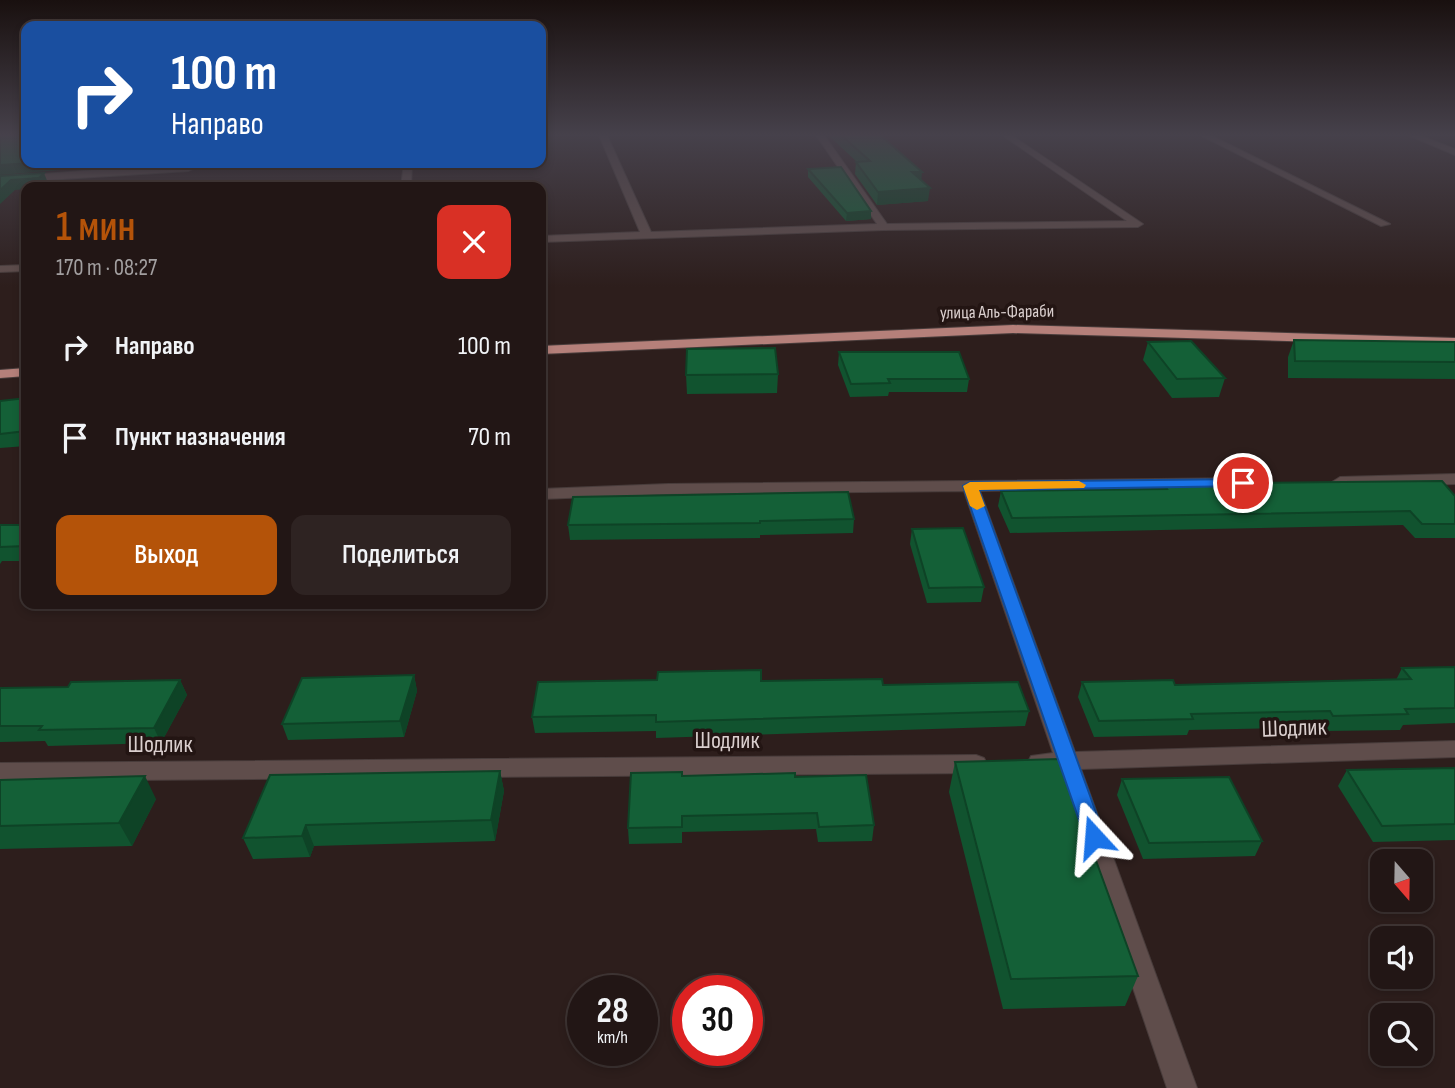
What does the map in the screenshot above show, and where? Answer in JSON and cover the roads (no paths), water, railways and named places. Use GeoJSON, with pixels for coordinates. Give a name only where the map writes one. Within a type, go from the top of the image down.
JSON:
{"type":"FeatureCollection","features":[{"type":"Feature","properties":{"kind":"main road","name":"улица Аль-Фараби"},"geometry":{"type":"LineString","coordinates":[[546,350],[1013,329],[1455,342]]}},
{"type":"Feature","properties":{"kind":"main road"},"geometry":{"type":"LineString","coordinates":[[0,373],[21,372]]}},
{"type":"Feature","properties":{"kind":"street"},"geometry":{"type":"LineString","coordinates":[[625,186],[647,236]]}},
{"type":"Feature","properties":{"kind":"street"},"geometry":{"type":"LineString","coordinates":[[855,186],[884,227]]}},
{"type":"Feature","properties":{"kind":"street"},"geometry":{"type":"LineString","coordinates":[[546,239],[884,227],[1138,224],[1081,186]]}},
{"type":"Feature","properties":{"kind":"street"},"geometry":{"type":"LineString","coordinates":[[1306,186],[1385,225]]}},
{"type":"Feature","properties":{"kind":"street"},"geometry":{"type":"LineString","coordinates":[[0,269],[21,268]]}},
{"type":"Feature","properties":{"kind":"street"},"geometry":{"type":"LineString","coordinates":[[1324,482],[1453,481]]}},
{"type":"Feature","properties":{"kind":"street"},"geometry":{"type":"LineString","coordinates":[[546,495],[668,489],[1270,483]]}},
{"type":"Feature","properties":{"kind":"street"},"geometry":{"type":"LineString","coordinates":[[970,486],[1182,1088]]}},
{"type":"Feature","properties":{"kind":"street","name":"Шодлик"},"geometry":{"type":"LineString","coordinates":[[0,772],[1008,763],[1455,749]]}}]}
